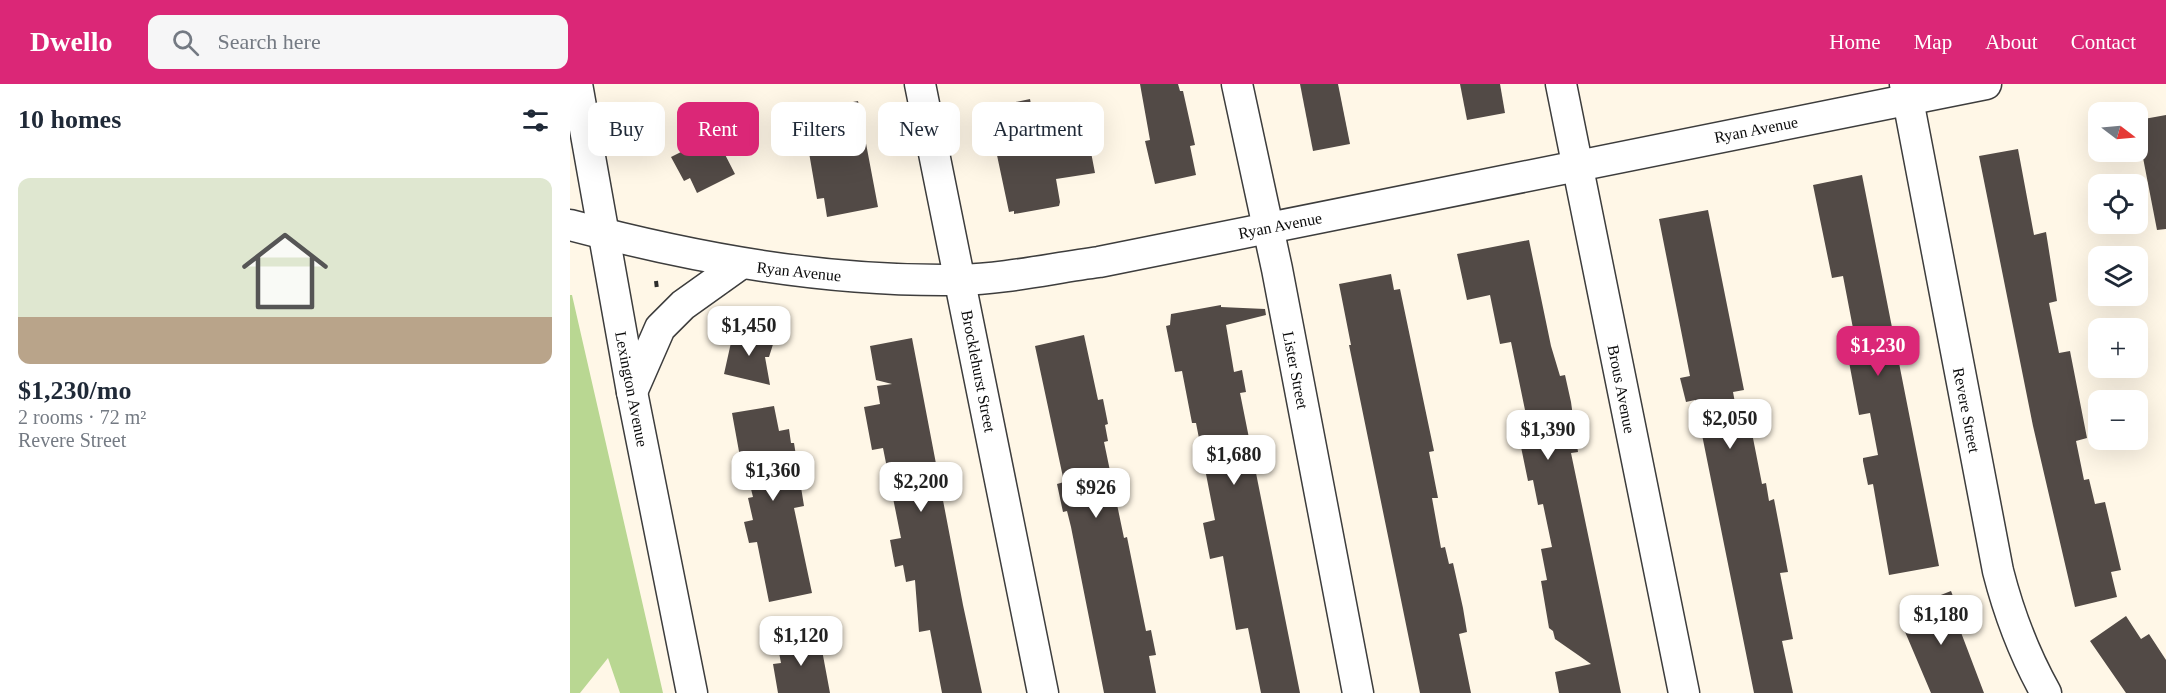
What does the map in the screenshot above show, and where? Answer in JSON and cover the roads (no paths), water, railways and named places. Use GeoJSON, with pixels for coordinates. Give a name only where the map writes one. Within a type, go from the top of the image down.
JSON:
{"type":"FeatureCollection","features":[{"type":"Feature","properties":{"kind":"street","name":"Brocklehurst Street"},"geometry":{"type":"LineString","coordinates":[[920,84],[1043,693]]}},
{"type":"Feature","properties":{"kind":"street","name":"Lister Street"},"geometry":{"type":"LineString","coordinates":[[1237,84],[1358,693]]}},
{"type":"Feature","properties":{"kind":"street","name":"Brous Avenue"},"geometry":{"type":"LineString","coordinates":[[1561,84],[1684,693]]}},
{"type":"Feature","properties":{"kind":"street","name":"Ryan Avenue"},"geometry":{"type":"LineString","coordinates":[[570,225],[739,265],[830,277],[961,280],[1099,262],[1577,165],[1906,92],[1986,84]]}},
{"type":"Feature","properties":{"kind":"street","name":"Revere Street"},"geometry":{"type":"LineString","coordinates":[[1906,92],[1998,571],[2012,621],[2046,693]]}},
{"type":"Feature","properties":{"kind":"street","name":"Lexington Avenue"},"geometry":{"type":"LineString","coordinates":[[575,93],[692,693]]}},
{"type":"Feature","properties":{"kind":"street"},"geometry":{"type":"LineString","coordinates":[[632,392],[660,328],[683,305],[739,265]]}}]}
